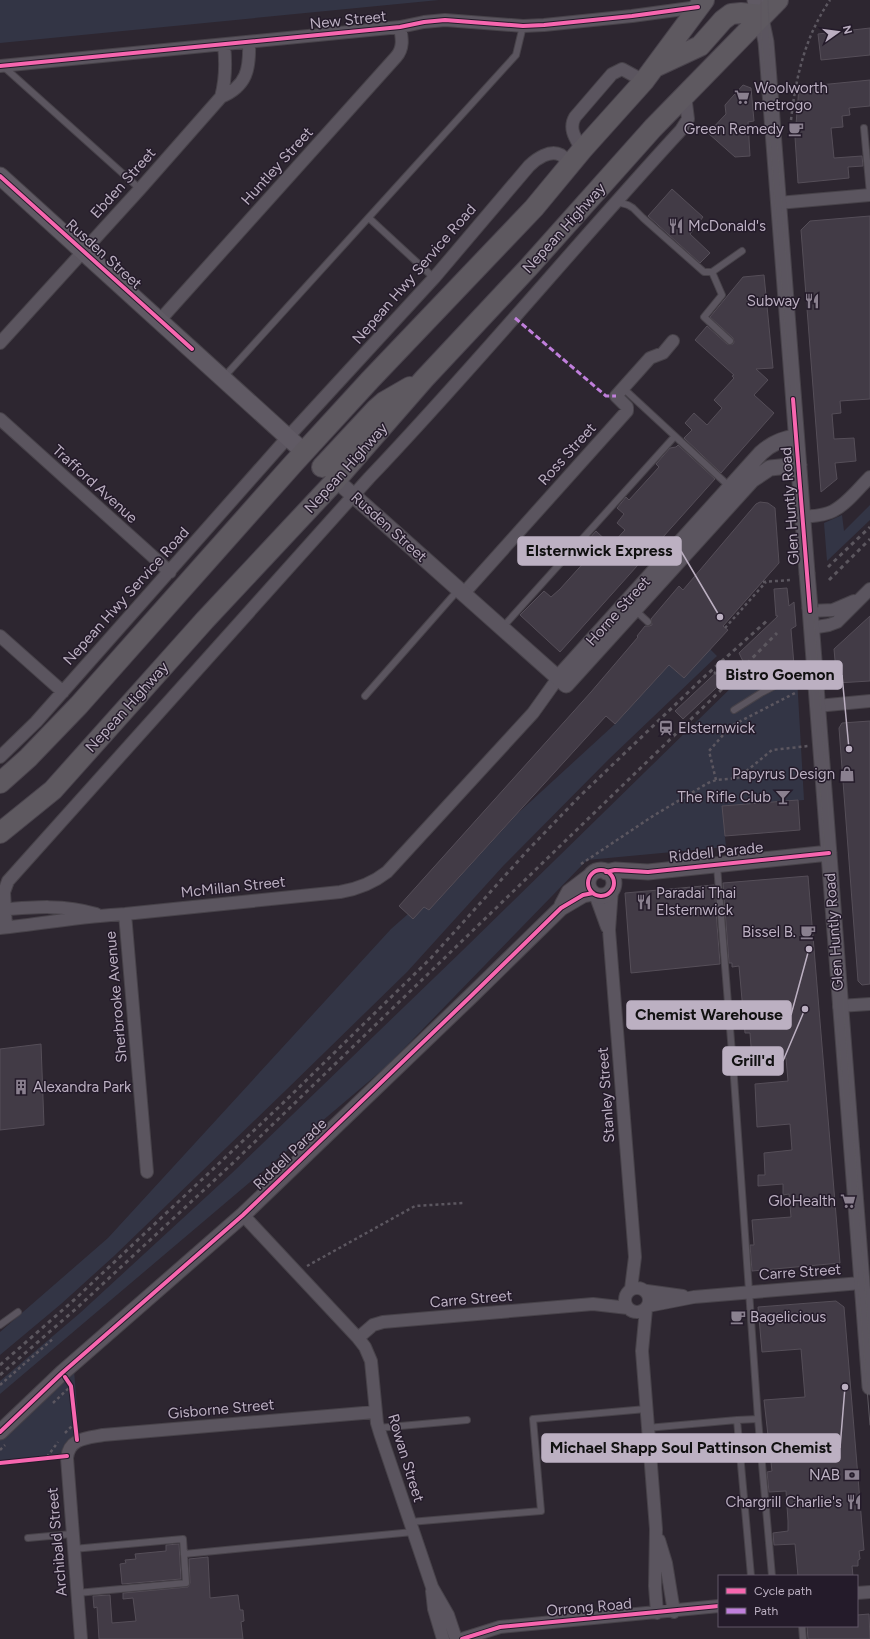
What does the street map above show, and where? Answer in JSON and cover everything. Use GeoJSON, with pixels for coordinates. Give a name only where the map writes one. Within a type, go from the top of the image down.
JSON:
{"type":"FeatureCollection","features":[{"type":"Feature","properties":{"kind":"highway","name":"Nepean Highway"},"geometry":{"type":"LineString","coordinates":[[0,833],[53,790],[200,626],[329,474],[376,409],[402,391],[424,379],[528,268],[653,128],[740,37],[759,11],[778,0]]}},
{"type":"Feature","properties":{"kind":"highway"},"geometry":{"type":"LineString","coordinates":[[0,783],[28,758],[79,705],[247,514],[420,327],[508,237],[649,74],[701,3]]}},
{"type":"Feature","properties":{"kind":"highway"},"geometry":{"type":"LineString","coordinates":[[649,74],[700,46],[723,20],[731,14],[759,11]]}},
{"type":"Feature","properties":{"kind":"highway","name":"Rusden Street"},"geometry":{"type":"LineString","coordinates":[[304,452],[329,474]]}},
{"type":"Feature","properties":{"kind":"main road","name":"Rusden Street"},"geometry":{"type":"LineString","coordinates":[[0,176],[304,452]]}},
{"type":"Feature","properties":{"kind":"street","name":"New Street"},"geometry":{"type":"LineString","coordinates":[[2,66],[400,27],[424,22],[445,20],[523,26],[632,16],[701,3]]}},
{"type":"Feature","properties":{"kind":"street","name":"Glen Huntly Road"},"geometry":{"type":"LineString","coordinates":[[759,11],[766,42],[829,853],[839,1006],[864,1244],[861,1283],[870,1387]]}},
{"type":"Feature","properties":{"kind":"street","name":"Huntley Street"},"geometry":{"type":"LineString","coordinates":[[160,320],[396,57],[401,48],[402,40],[400,27]]}},
{"type":"Feature","properties":{"kind":"street","name":"Ebden Street"},"geometry":{"type":"LineString","coordinates":[[0,343],[140,189],[221,97],[232,92],[238,87],[243,80],[248,63],[249,42]]}},
{"type":"Feature","properties":{"kind":"street","name":"Ebden Street"},"geometry":{"type":"LineString","coordinates":[[221,97],[226,72],[224,45]]}},
{"type":"Feature","properties":{"kind":"street"},"geometry":{"type":"LineString","coordinates":[[576,157],[572,123],[575,117],[612,74],[622,70],[649,74]]}},
{"type":"Feature","properties":{"kind":"street"},"geometry":{"type":"LineString","coordinates":[[3,928],[2,909],[5,889],[10,880],[354,495],[510,324],[686,123],[688,114],[685,96]]}},
{"type":"Feature","properties":{"kind":"street","name":"Nepean Hwy Service Road"},"geometry":{"type":"LineString","coordinates":[[0,757],[36,722],[288,437],[434,278],[533,162],[544,155],[553,153],[576,157]]}},
{"type":"Feature","properties":{"kind":"street"},"geometry":{"type":"LineString","coordinates":[[620,165],[641,175]]}},
{"type":"Feature","properties":{"kind":"street"},"geometry":{"type":"LineString","coordinates":[[778,203],[870,194]]}},
{"type":"Feature","properties":{"kind":"street"},"geometry":{"type":"LineString","coordinates":[[623,388],[650,358],[661,354],[673,341]]}},
{"type":"Feature","properties":{"kind":"street","name":"Ross Street"},"geometry":{"type":"LineString","coordinates":[[461,591],[627,411],[627,407],[616,396],[623,388]]}},
{"type":"Feature","properties":{"kind":"street","name":"Trafford Avenue"},"geometry":{"type":"LineString","coordinates":[[0,419],[170,572]]}},
{"type":"Feature","properties":{"kind":"street","name":"Horne Street"},"geometry":{"type":"LineString","coordinates":[[368,884],[387,872],[625,614],[734,490],[757,457],[769,446],[785,438],[796,437]]}},
{"type":"Feature","properties":{"kind":"street","name":"Horne Street"},"geometry":{"type":"LineString","coordinates":[[734,490],[768,468],[799,465]]}},
{"type":"Feature","properties":{"kind":"street","name":"Rusden Street"},"geometry":{"type":"LineString","coordinates":[[329,474],[562,681]]}},
{"type":"Feature","properties":{"kind":"street"},"geometry":{"type":"LineString","coordinates":[[802,517],[825,514],[834,511],[870,477]]}},
{"type":"Feature","properties":{"kind":"street"},"geometry":{"type":"LineString","coordinates":[[811,628],[837,622],[870,589]]}},
{"type":"Feature","properties":{"kind":"street"},"geometry":{"type":"LineString","coordinates":[[810,610],[833,610],[859,599]]}},
{"type":"Feature","properties":{"kind":"street"},"geometry":{"type":"LineString","coordinates":[[0,636],[63,692]]}},
{"type":"Feature","properties":{"kind":"street"},"geometry":{"type":"LineString","coordinates":[[817,706],[870,701]]}},
{"type":"Feature","properties":{"kind":"street","name":"Riddell Parade"},"geometry":{"type":"LineString","coordinates":[[606,872],[615,870],[648,872],[829,853]]}},
{"type":"Feature","properties":{"kind":"street"},"geometry":{"type":"LineString","coordinates":[[598,871],[606,872],[613,878],[612,888],[605,895],[594,893],[589,885],[590,876],[598,871]]}},
{"type":"Feature","properties":{"kind":"street","name":"Riddell Parade"},"geometry":{"type":"LineString","coordinates":[[612,888],[648,872]]}},
{"type":"Feature","properties":{"kind":"street","name":"Riddell Parade"},"geometry":{"type":"LineString","coordinates":[[561,908],[569,892],[590,876]]}},
{"type":"Feature","properties":{"kind":"street","name":"McMillan Street"},"geometry":{"type":"LineString","coordinates":[[3,928],[51,923],[99,915],[125,914],[340,892],[355,889],[368,884]]}},
{"type":"Feature","properties":{"kind":"street","name":"Stanley Street"},"geometry":{"type":"LineString","coordinates":[[612,888],[608,930],[634,1257],[629,1291]]}},
{"type":"Feature","properties":{"kind":"street","name":"Riddell Parade"},"geometry":{"type":"LineString","coordinates":[[0,1432],[62,1373],[243,1215],[470,998],[561,908],[583,896],[594,893]]}},
{"type":"Feature","properties":{"kind":"street","name":"Stanley Street"},"geometry":{"type":"LineString","coordinates":[[594,893],[608,930]]}},
{"type":"Feature","properties":{"kind":"street","name":"McMillan Street"},"geometry":{"type":"LineString","coordinates":[[2,909],[34,906],[61,907],[99,915]]}},
{"type":"Feature","properties":{"kind":"street","name":"Sherbrooke Avenue"},"geometry":{"type":"LineString","coordinates":[[125,914],[147,1172]]}},
{"type":"Feature","properties":{"kind":"street"},"geometry":{"type":"LineString","coordinates":[[839,1006],[870,1004]]}},
{"type":"Feature","properties":{"kind":"street","name":"Rowan Street"},"geometry":{"type":"LineString","coordinates":[[243,1215],[365,1347],[371,1361],[375,1412],[378,1428],[432,1588],[448,1615],[456,1639]]}},
{"type":"Feature","properties":{"kind":"street","name":"Stanley Street"},"geometry":{"type":"LineString","coordinates":[[634,1257],[645,1290]]}},
{"type":"Feature","properties":{"kind":"street","name":"Carre Street"},"geometry":{"type":"LineString","coordinates":[[647,1307],[694,1298],[861,1283]]}},
{"type":"Feature","properties":{"kind":"street"},"geometry":{"type":"LineString","coordinates":[[642,1351],[631,1310],[625,1301],[629,1291],[635,1287],[645,1290],[650,1298],[647,1307],[642,1351],[656,1529],[656,1613]]}},
{"type":"Feature","properties":{"kind":"street","name":"Carre Street"},"geometry":{"type":"LineString","coordinates":[[645,1290],[694,1298]]}},
{"type":"Feature","properties":{"kind":"street","name":"Carre Street"},"geometry":{"type":"LineString","coordinates":[[593,1304],[629,1291]]}},
{"type":"Feature","properties":{"kind":"street","name":"Carre Street"},"geometry":{"type":"LineString","coordinates":[[358,1338],[377,1323],[593,1304],[631,1310]]}},
{"type":"Feature","properties":{"kind":"street"},"geometry":{"type":"LineString","coordinates":[[631,1310],[640,1312],[647,1307]]}},
{"type":"Feature","properties":{"kind":"street","name":"Gisborne Street"},"geometry":{"type":"LineString","coordinates":[[75,1442],[103,1435],[375,1412]]}},
{"type":"Feature","properties":{"kind":"street","name":"Archibald Street"},"geometry":{"type":"LineString","coordinates":[[75,1442],[67,1456],[81,1639]]}},
{"type":"Feature","properties":{"kind":"street"},"geometry":{"type":"LineString","coordinates":[[656,1529],[666,1563],[674,1612]]}},
{"type":"Feature","properties":{"kind":"street","name":"Rowan Street"},"geometry":{"type":"LineString","coordinates":[[432,1588],[433,1604],[443,1639]]}},
{"type":"Feature","properties":{"kind":"street"},"geometry":{"type":"LineString","coordinates":[[858,1593],[870,1592]]}},
{"type":"Feature","properties":{"kind":"street","name":"Orrong Road"},"geometry":{"type":"LineString","coordinates":[[462,1639],[500,1627],[674,1612],[718,1606]]}},
{"type":"Feature","properties":{"kind":"lane"},"geometry":{"type":"LineString","coordinates":[[223,378],[516,55],[523,26]]}},
{"type":"Feature","properties":{"kind":"lane"},"geometry":{"type":"LineString","coordinates":[[2,66],[140,189]]}},
{"type":"Feature","properties":{"kind":"lane"},"geometry":{"type":"LineString","coordinates":[[864,128],[870,194]]}},
{"type":"Feature","properties":{"kind":"lane"},"geometry":{"type":"LineString","coordinates":[[617,202],[628,204],[633,208],[704,272],[712,272],[742,251]]}},
{"type":"Feature","properties":{"kind":"lane"},"geometry":{"type":"LineString","coordinates":[[369,218],[434,278]]}},
{"type":"Feature","properties":{"kind":"lane"},"geometry":{"type":"LineString","coordinates":[[712,272],[722,295],[704,316],[730,340]]}},
{"type":"Feature","properties":{"kind":"lane"},"geometry":{"type":"LineString","coordinates":[[623,388],[734,490]]}},
{"type":"Feature","properties":{"kind":"lane"},"geometry":{"type":"LineString","coordinates":[[502,628],[675,436]]}},
{"type":"Feature","properties":{"kind":"lane"},"geometry":{"type":"LineString","coordinates":[[365,696],[461,591]]}},
{"type":"Feature","properties":{"kind":"lane"},"geometry":{"type":"LineString","coordinates":[[625,614],[648,622]]}},
{"type":"Feature","properties":{"kind":"lane"},"geometry":{"type":"LineString","coordinates":[[734,710],[761,693],[788,679],[815,678]]}},
{"type":"Feature","properties":{"kind":"lane"},"geometry":{"type":"LineString","coordinates":[[717,864],[750,1292],[758,1419],[772,1575]]}},
{"type":"Feature","properties":{"kind":"lane"},"geometry":{"type":"LineString","coordinates":[[0,1325],[18,1312]]}},
{"type":"Feature","properties":{"kind":"lane"},"geometry":{"type":"LineString","coordinates":[[184,1554],[540,1511],[533,1419],[646,1409]]}},
{"type":"Feature","properties":{"kind":"lane"},"geometry":{"type":"LineString","coordinates":[[647,1428],[758,1419]]}},
{"type":"Feature","properties":{"kind":"lane"},"geometry":{"type":"LineString","coordinates":[[378,1428],[467,1420]]}},
{"type":"Feature","properties":{"kind":"lane"},"geometry":{"type":"LineString","coordinates":[[737,1420],[751,1575]]}},
{"type":"Feature","properties":{"kind":"lane"},"geometry":{"type":"LineString","coordinates":[[28,1538],[72,1534]]}},
{"type":"Feature","properties":{"kind":"lane"},"geometry":{"type":"LineString","coordinates":[[74,1549],[183,1539],[186,1583],[77,1593]]}},
{"type":"Feature","properties":{"kind":"lane"},"geometry":{"type":"LineString","coordinates":[[802,1627],[804,1639]]}},
{"type":"Feature","properties":{"kind":"path"},"geometry":{"type":"LineString","coordinates":[[791,120],[795,86],[803,55],[813,31],[830,0]]}},
{"type":"Feature","properties":{"kind":"path"},"geometry":{"type":"LineString","coordinates":[[725,628],[764,582],[790,580]]}},
{"type":"Feature","properties":{"kind":"path"},"geometry":{"type":"LineString","coordinates":[[714,672],[724,682]]}},
{"type":"Feature","properties":{"kind":"path"},"geometry":{"type":"LineString","coordinates":[[716,780],[709,751],[731,726],[795,693]]}},
{"type":"Feature","properties":{"kind":"path"},"geometry":{"type":"LineString","coordinates":[[580,865],[654,816],[716,780],[738,778],[772,750],[820,744]]}},
{"type":"Feature","properties":{"kind":"path"},"geometry":{"type":"LineString","coordinates":[[296,1272],[415,1206],[463,1203]]}},
{"type":"Feature","properties":{"kind":"path"},"geometry":{"type":"LineString","coordinates":[[0,1385],[54,1338]]}},
{"type":"Feature","properties":{"kind":"path"},"geometry":{"type":"LineString","coordinates":[[68,1382],[71,1386],[72,1393]]}},
{"type":"Feature","properties":{"kind":"path"},"geometry":{"type":"LineString","coordinates":[[75,1415],[75,1442]]}},
{"type":"Feature","properties":{"kind":"path"},"geometry":{"type":"LineString","coordinates":[[39,1458],[67,1456]]}},
{"type":"Feature","properties":{"kind":"shaded area"},"geometry":{"type":"Polygon","coordinates":[[[0,0],[439,0],[0,43],[0,0]]]}},
{"type":"Feature","properties":{"kind":"shaded area"},"geometry":{"type":"Polygon","coordinates":[[[870,505],[870,520],[827,561],[824,523],[842,515],[844,531],[870,505]]]}},
{"type":"Feature","properties":{"kind":"shaded area"},"geometry":{"type":"Polygon","coordinates":[[[710,649],[717,656],[609,759],[504,865],[407,972],[114,1256],[61,1304],[0,1355],[0,1332],[108,1238],[391,929],[408,914],[424,907],[429,910],[517,814],[615,724],[669,665],[684,678],[710,649]]]}},
{"type":"Feature","properties":{"kind":"shaded area"},"geometry":{"type":"Polygon","coordinates":[[[765,677],[797,677],[804,800],[722,806],[726,847],[587,860],[387,1066],[0,1394],[0,1381],[80,1313],[232,1173],[739,680],[765,677]]]}},
{"type":"Feature","properties":{"kind":"shaded area"},"geometry":{"type":"Polygon","coordinates":[[[74,1370],[79,1434],[66,1443],[62,1454],[62,1459],[0,1464],[0,1437],[74,1370]]]}},
{"type":"Feature","properties":{"kind":"building"},"geometry":{"type":"Polygon","coordinates":[[[870,28],[870,55],[821,60],[818,34],[870,28]]]}},
{"type":"Feature","properties":{"kind":"building"},"geometry":{"type":"Polygon","coordinates":[[[870,80],[870,106],[849,108],[850,115],[842,116],[843,127],[831,128],[834,158],[862,156],[863,166],[848,167],[849,178],[798,183],[795,137],[799,87],[870,80]]]}},
{"type":"Feature","properties":{"kind":"building"},"geometry":{"type":"Polygon","coordinates":[[[743,85],[751,88],[754,121],[748,122],[750,156],[735,157],[708,133],[726,114],[725,105],[743,85]]]}},
{"type":"Feature","properties":{"kind":"building","name":"McDonald's"},"geometry":{"type":"Polygon","coordinates":[[[672,189],[703,217],[690,234],[710,253],[700,263],[648,216],[672,189]]]}},
{"type":"Feature","properties":{"kind":"building"},"geometry":{"type":"Polygon","coordinates":[[[870,216],[870,399],[840,401],[841,413],[832,414],[834,439],[854,438],[856,461],[835,463],[837,479],[821,492],[801,230],[810,221],[870,216]]]}},
{"type":"Feature","properties":{"kind":"building"},"geometry":{"type":"Polygon","coordinates":[[[764,275],[773,368],[756,369],[768,380],[754,395],[774,413],[721,473],[684,438],[692,430],[685,423],[694,413],[707,425],[722,408],[714,400],[734,378],[732,376],[734,375],[695,340],[707,326],[727,344],[733,344],[733,338],[710,317],[743,277],[764,275]]]}},
{"type":"Feature","properties":{"kind":"building"},"geometry":{"type":"Polygon","coordinates":[[[678,445],[715,479],[560,652],[520,615],[544,591],[551,597],[560,589],[597,548],[588,540],[596,531],[611,545],[625,530],[617,523],[624,514],[617,508],[626,497],[629,500],[659,467],[656,464],[670,448],[678,445]]]}},
{"type":"Feature","properties":{"kind":"building"},"geometry":{"type":"Polygon","coordinates":[[[760,502],[768,503],[775,508],[779,563],[723,626],[728,630],[684,678],[669,665],[615,724],[606,716],[429,910],[424,907],[413,919],[399,906],[591,692],[638,637],[637,636],[645,626],[652,625],[651,619],[679,586],[683,590],[756,504],[760,502]]]}},
{"type":"Feature","properties":{"kind":"building"},"geometry":{"type":"Polygon","coordinates":[[[787,588],[789,606],[794,602],[796,626],[791,629],[794,665],[755,686],[739,653],[778,616],[776,616],[774,589],[787,588]]]}},
{"type":"Feature","properties":{"kind":"building"},"geometry":{"type":"Polygon","coordinates":[[[870,616],[870,681],[837,683],[834,649],[870,616]]]}},
{"type":"Feature","properties":{"kind":"building"},"geometry":{"type":"Polygon","coordinates":[[[723,666],[731,674],[683,719],[675,711],[723,666]]]}},
{"type":"Feature","properties":{"kind":"building"},"geometry":{"type":"Polygon","coordinates":[[[870,721],[870,984],[862,985],[858,981],[839,728],[842,723],[870,721]]]}},
{"type":"Feature","properties":{"kind":"building"},"geometry":{"type":"Polygon","coordinates":[[[798,800],[800,830],[725,836],[722,806],[798,800]]]}},
{"type":"Feature","properties":{"kind":"building"},"geometry":{"type":"Polygon","coordinates":[[[808,876],[840,1263],[752,1271],[750,1245],[754,1245],[752,1220],[791,1217],[789,1194],[783,1195],[783,1184],[758,1186],[758,1175],[765,1175],[764,1153],[792,1150],[790,1124],[757,1127],[755,1084],[788,1081],[786,1058],[752,1060],[750,1033],[745,1033],[739,966],[732,967],[732,963],[729,963],[723,883],[808,876]]]}},
{"type":"Feature","properties":{"kind":"building"},"geometry":{"type":"Polygon","coordinates":[[[714,885],[720,964],[631,973],[625,893],[714,885]]]}},
{"type":"Feature","properties":{"kind":"building","name":"Alexandra Park"},"geometry":{"type":"Polygon","coordinates":[[[41,1044],[44,1125],[0,1130],[0,1049],[41,1044]]]}},
{"type":"Feature","properties":{"kind":"building"},"geometry":{"type":"Polygon","coordinates":[[[836,1301],[844,1307],[864,1550],[859,1551],[860,1559],[858,1560],[858,1566],[852,1566],[853,1575],[798,1575],[795,1544],[774,1545],[773,1533],[788,1531],[786,1491],[769,1492],[767,1472],[772,1471],[764,1400],[805,1397],[801,1349],[762,1352],[758,1307],[836,1301]]]}},
{"type":"Feature","properties":{"kind":"building"},"geometry":{"type":"Polygon","coordinates":[[[179,1544],[181,1579],[122,1584],[120,1564],[126,1563],[125,1560],[136,1559],[135,1554],[166,1551],[166,1545],[179,1544]]]}},
{"type":"Feature","properties":{"kind":"building"},"geometry":{"type":"Polygon","coordinates":[[[208,1557],[210,1598],[238,1595],[240,1610],[243,1610],[244,1621],[241,1622],[243,1639],[99,1639],[97,1607],[94,1608],[93,1596],[110,1595],[112,1623],[136,1621],[133,1598],[123,1599],[123,1593],[188,1587],[190,1583],[189,1559],[208,1557]]]}},
{"type":"Feature","properties":{"kind":"building"},"geometry":{"type":"Polygon","coordinates":[[[869,1614],[870,1639],[808,1639],[807,1627],[858,1627],[858,1615],[869,1614]]]}},
{"type":"Feature","properties":{"kind":"tram line"},"geometry":{"type":"LineString","coordinates":[[761,0],[761,30],[870,1425]]}},
{"type":"Feature","properties":{"kind":"tram line"},"geometry":{"type":"LineString","coordinates":[[768,0],[770,50],[870,1349]]}},
{"type":"Feature","properties":{"kind":"railway"},"geometry":{"type":"LineString","coordinates":[[828,567],[870,527]]}},
{"type":"Feature","properties":{"kind":"railway"},"geometry":{"type":"LineString","coordinates":[[829,580],[870,539]]}},
{"type":"Feature","properties":{"kind":"railway"},"geometry":{"type":"LineString","coordinates":[[0,1365],[74,1300],[281,1105],[431,958],[528,850],[579,797],[703,678],[769,619]]}},
{"type":"Feature","properties":{"kind":"railway"},"geometry":{"type":"LineString","coordinates":[[0,1375],[78,1307],[234,1162],[720,691],[777,633]]}},
{"type":"Feature","properties":{"kind":"marked path"},"geometry":{"type":"LineString","coordinates":[[515,318],[606,396],[616,396]]}},
{"type":"Feature","properties":{"kind":"cycle path"},"geometry":{"type":"LineString","coordinates":[[0,66],[400,27],[424,22],[445,20],[523,26],[544,25],[632,16],[698,7]]}},
{"type":"Feature","properties":{"kind":"cycle path"},"geometry":{"type":"LineString","coordinates":[[0,176],[192,349]]}},
{"type":"Feature","properties":{"kind":"cycle path"},"geometry":{"type":"LineString","coordinates":[[793,399],[810,611]]}},
{"type":"Feature","properties":{"kind":"cycle path"},"geometry":{"type":"LineString","coordinates":[[606,872],[615,870],[648,872],[829,853]]}},
{"type":"Feature","properties":{"kind":"cycle path"},"geometry":{"type":"LineString","coordinates":[[601,870],[610,874],[614,883],[610,892],[601,896],[592,892],[588,883],[592,874],[601,870]]}},
{"type":"Feature","properties":{"kind":"cycle path"},"geometry":{"type":"LineString","coordinates":[[0,1432],[62,1373],[243,1215],[561,908],[583,895],[593,893]]}},
{"type":"Feature","properties":{"kind":"cycle path"},"geometry":{"type":"LineString","coordinates":[[65,1377],[71,1386],[77,1440]]}},
{"type":"Feature","properties":{"kind":"cycle path"},"geometry":{"type":"LineString","coordinates":[[0,1463],[67,1456]]}},
{"type":"Feature","properties":{"kind":"cycle path"},"geometry":{"type":"LineString","coordinates":[[462,1639],[500,1627],[718,1606]]}},
{"type":"Feature","properties":{"kind":"place","name":"Woolworth metrogo"},"geometry":{"type":"Point","coordinates":[742,97]}},
{"type":"Feature","properties":{"kind":"place","name":"Green Remedy"},"geometry":{"type":"Point","coordinates":[796,129]}},
{"type":"Feature","properties":{"kind":"place","name":"McDonald's"},"geometry":{"type":"Point","coordinates":[676,226]}},
{"type":"Feature","properties":{"kind":"place","name":"Subway"},"geometry":{"type":"Point","coordinates":[812,301]}},
{"type":"Feature","properties":{"kind":"place","name":"Elsternwick Express"},"geometry":{"type":"Point","coordinates":[720,617]}},
{"type":"Feature","properties":{"kind":"place","name":"Elsternwick"},"geometry":{"type":"Point","coordinates":[666,728]}},
{"type":"Feature","properties":{"kind":"place","name":"Bistro Goemon"},"geometry":{"type":"Point","coordinates":[849,749]}},
{"type":"Feature","properties":{"kind":"place","name":"Papyrus Design"},"geometry":{"type":"Point","coordinates":[847,774]}},
{"type":"Feature","properties":{"kind":"place","name":"The Rifle Club"},"geometry":{"type":"Point","coordinates":[783,797]}},
{"type":"Feature","properties":{"kind":"place","name":"Paradai Thai Elsternwick"},"geometry":{"type":"Point","coordinates":[644,902]}},
{"type":"Feature","properties":{"kind":"place","name":"Bissel B."},"geometry":{"type":"Point","coordinates":[808,932]}},
{"type":"Feature","properties":{"kind":"place","name":"Chemist Warehouse"},"geometry":{"type":"Point","coordinates":[809,949]}},
{"type":"Feature","properties":{"kind":"place","name":"Grill'd"},"geometry":{"type":"Point","coordinates":[805,1009]}},
{"type":"Feature","properties":{"kind":"place","name":"Alexandra Park"},"geometry":{"type":"Point","coordinates":[21,1087]}},
{"type":"Feature","properties":{"kind":"place","name":"GloHealth"},"geometry":{"type":"Point","coordinates":[848,1201]}},
{"type":"Feature","properties":{"kind":"place","name":"Bagelicious"},"geometry":{"type":"Point","coordinates":[738,1317]}},
{"type":"Feature","properties":{"kind":"place","name":"Michael Shapp Soul Pattinson Chemist"},"geometry":{"type":"Point","coordinates":[845,1387]}},
{"type":"Feature","properties":{"kind":"place","name":"NAB"},"geometry":{"type":"Point","coordinates":[852,1475]}},
{"type":"Feature","properties":{"kind":"place","name":"Chargrill Charlie's"},"geometry":{"type":"Point","coordinates":[854,1502]}}]}
